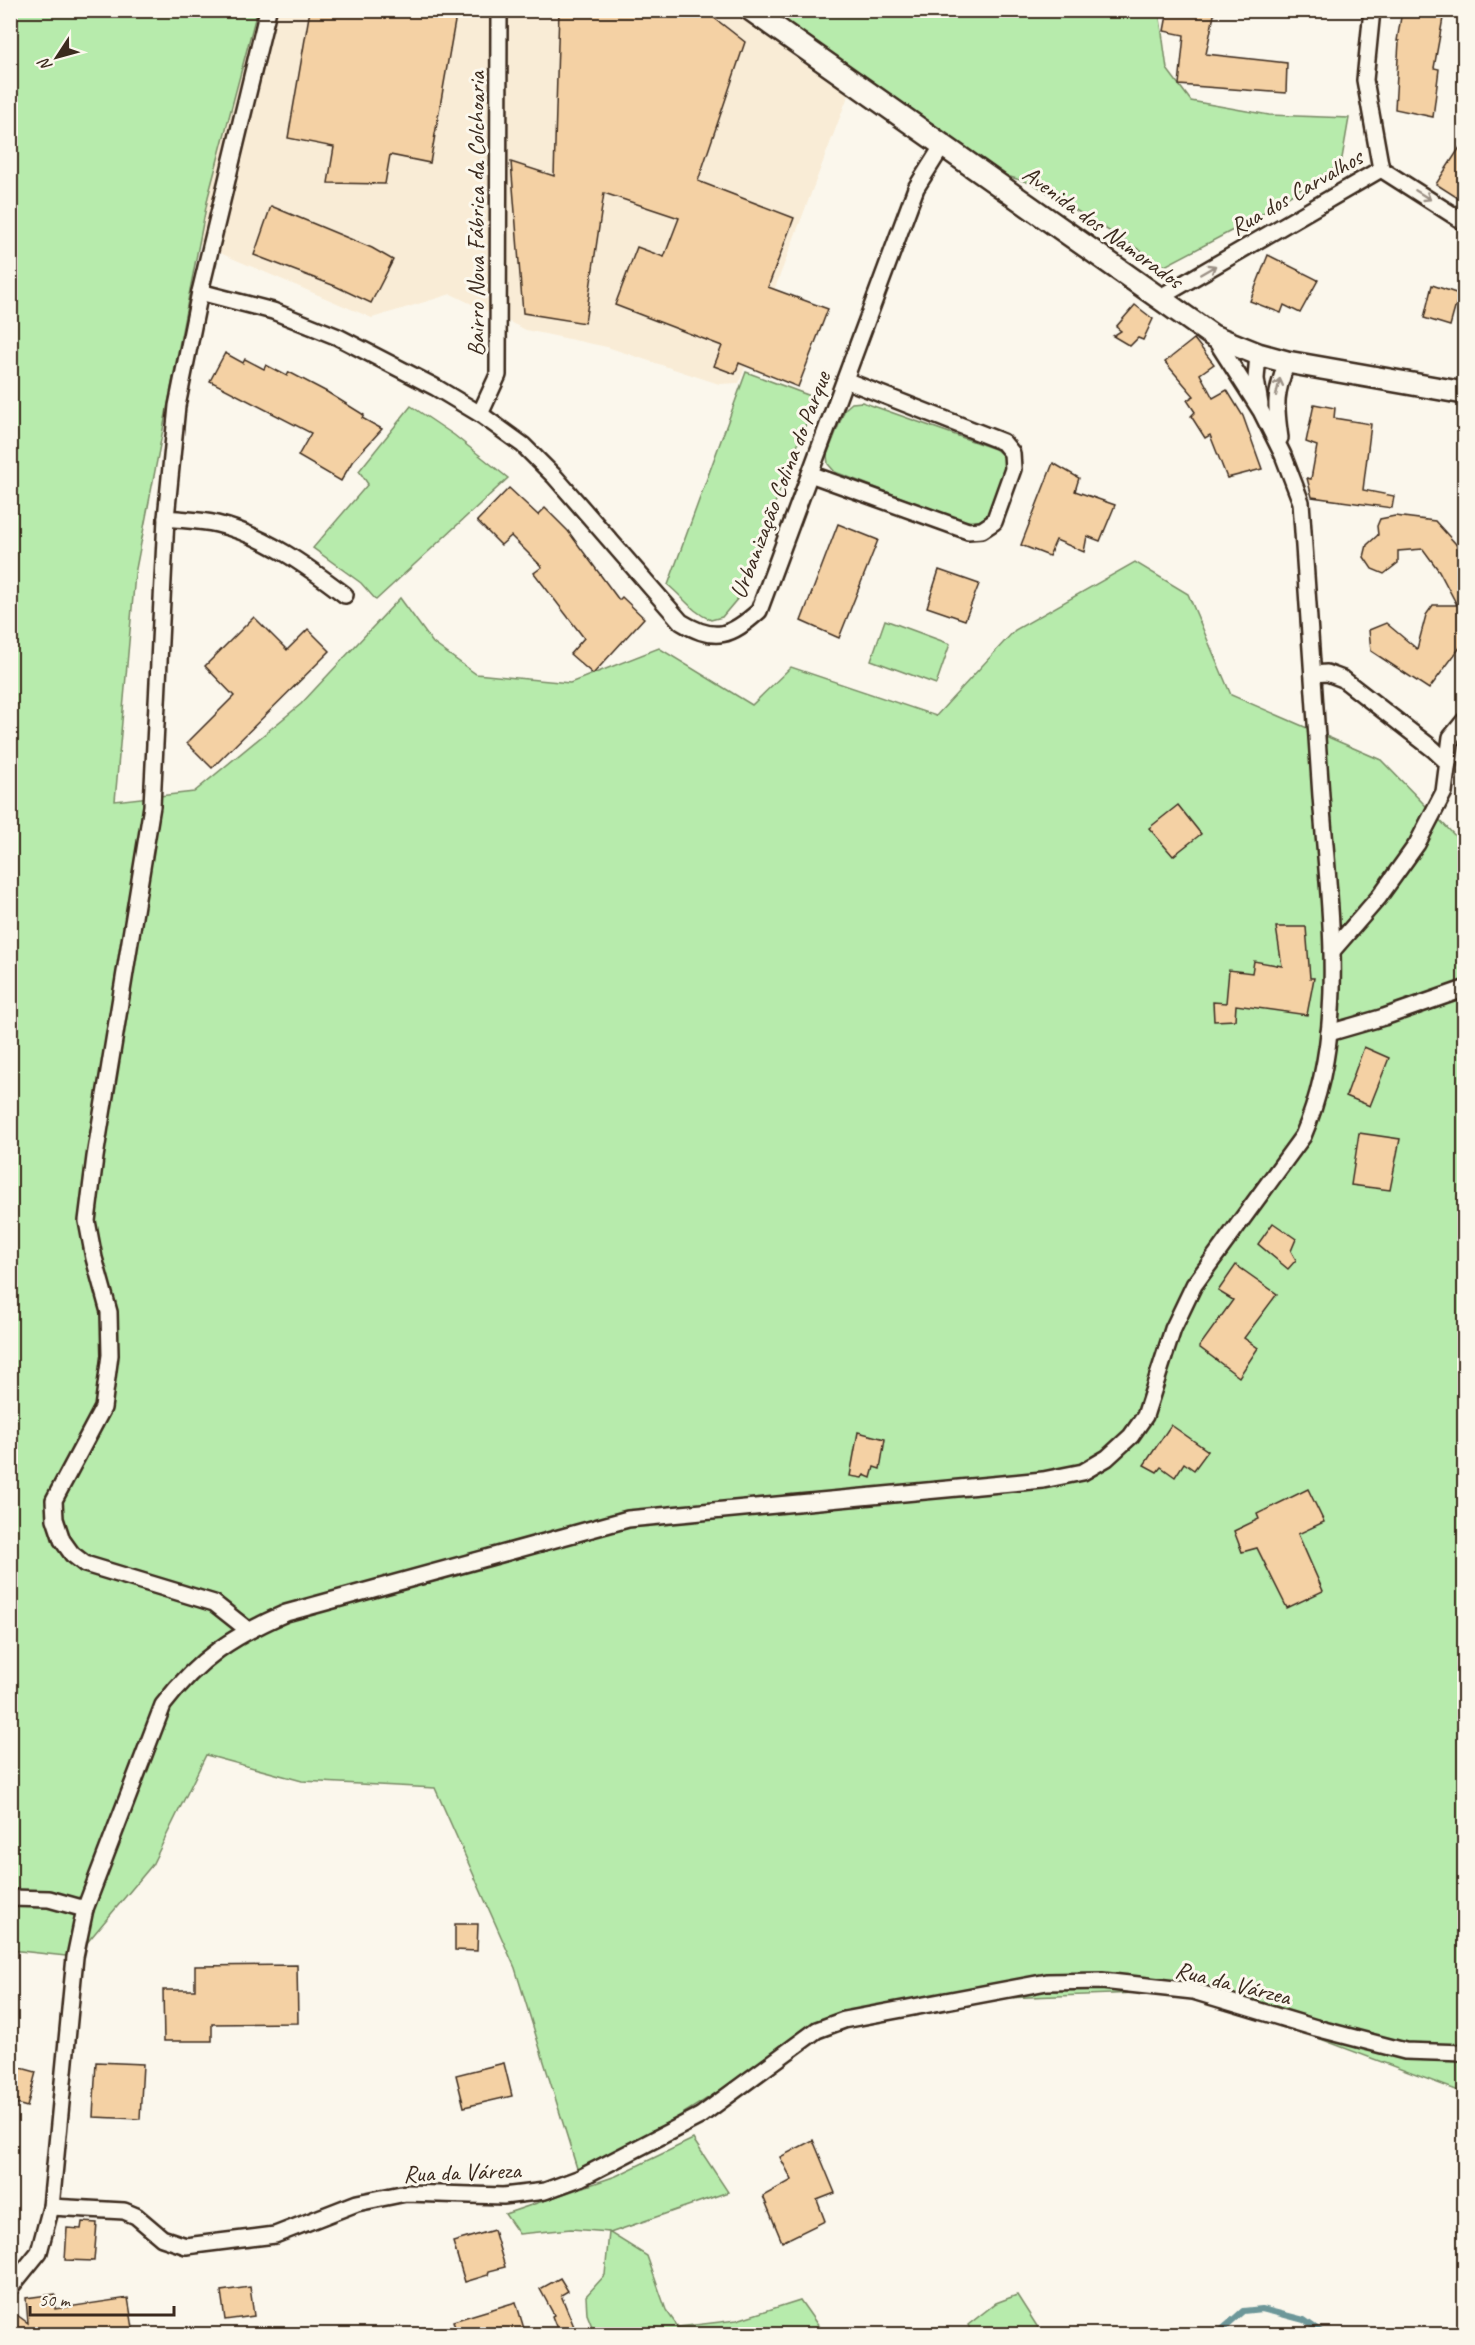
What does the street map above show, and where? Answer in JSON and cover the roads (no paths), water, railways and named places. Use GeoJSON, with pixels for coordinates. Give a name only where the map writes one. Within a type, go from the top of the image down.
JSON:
{"type":"FeatureCollection","features":[{"type":"Feature","properties":{"kind":"street"},"geometry":{"type":"LineString","coordinates":[[248,1630],[214,1604],[85,1564],[72,1554],[62,1540],[55,1519],[54,1500],[103,1408],[110,1355],[109,1312],[94,1258],[87,1221],[152,806],[166,518],[177,406],[200,292],[268,10]]}},
{"type":"Feature","properties":{"kind":"street","name":"Bairro Nova Fábrica da Colchoaria"},"geometry":{"type":"LineString","coordinates":[[480,414],[498,375],[499,10]]}},
{"type":"Feature","properties":{"kind":"street","name":"Avenida dos Namorados"},"geometry":{"type":"LineString","coordinates":[[751,10],[1157,299],[1213,336],[1258,354],[1287,362],[1464,393]]}},
{"type":"Feature","properties":{"kind":"street","name":"Rua dos Carvalhos"},"geometry":{"type":"LineString","coordinates":[[1157,299],[1381,169],[1365,80],[1372,10]]}},
{"type":"Feature","properties":{"kind":"street","name":"Urbanização Colina do Parque"},"geometry":{"type":"LineString","coordinates":[[200,292],[273,310],[338,338],[435,387],[480,414],[523,445],[547,469],[681,622],[698,633],[731,633],[759,611],[916,188],[943,145]]}},
{"type":"Feature","properties":{"kind":"street"},"geometry":{"type":"LineString","coordinates":[[1381,169],[1464,222]]}},
{"type":"Feature","properties":{"kind":"street"},"geometry":{"type":"LineString","coordinates":[[10,2288],[39,2252],[51,2207],[75,1957],[85,1909],[163,1705],[193,1670],[210,1655],[248,1630],[286,1613],[628,1519],[1043,1480],[1083,1472],[1107,1458],[1131,1436],[1145,1416],[1173,1329],[1194,1285],[1303,1136],[1312,1116],[1329,1033],[1332,951],[1301,502],[1283,455],[1261,411],[1213,336]]}},
{"type":"Feature","properties":{"kind":"street"},"geometry":{"type":"LineString","coordinates":[[1258,354],[1256,379],[1261,411]]}},
{"type":"Feature","properties":{"kind":"street"},"geometry":{"type":"LineString","coordinates":[[1283,455],[1275,406],[1278,386],[1287,362]]}},
{"type":"Feature","properties":{"kind":"street"},"geometry":{"type":"LineString","coordinates":[[810,474],[968,531],[982,531],[994,522],[1013,469],[1012,453],[1003,442],[845,380]]}},
{"type":"Feature","properties":{"kind":"street"},"geometry":{"type":"LineString","coordinates":[[166,518],[217,524],[256,539],[306,565],[345,595]]}},
{"type":"Feature","properties":{"kind":"street"},"geometry":{"type":"LineString","coordinates":[[1313,674],[1327,673],[1343,679],[1448,763]]}},
{"type":"Feature","properties":{"kind":"street"},"geometry":{"type":"LineString","coordinates":[[1332,951],[1379,897],[1417,844],[1444,792],[1451,737],[1464,721]]}},
{"type":"Feature","properties":{"kind":"street"},"geometry":{"type":"LineString","coordinates":[[1329,1033],[1384,1017],[1464,989]]}},
{"type":"Feature","properties":{"kind":"street"},"geometry":{"type":"LineString","coordinates":[[10,1898],[49,1899],[85,1909]]}},
{"type":"Feature","properties":{"kind":"street","name":"Rua da Várzea"},"geometry":{"type":"LineString","coordinates":[[951,2000],[1047,1982],[1102,1981],[1192,1990],[1316,2028],[1405,2051],[1464,2052]]}},
{"type":"Feature","properties":{"kind":"street","name":"Rua da Váreza"},"geometry":{"type":"LineString","coordinates":[[51,2207],[124,2211],[136,2216],[162,2238],[186,2246],[275,2235],[357,2203],[406,2193],[503,2196],[545,2191],[580,2178],[700,2116],[817,2030],[844,2020],[951,2000]]}},
{"type":"Feature","properties":{"kind":"waterway"},"geometry":{"type":"LineString","coordinates":[[1217,2334],[1243,2311],[1262,2309],[1304,2320],[1324,2334]]}}]}
